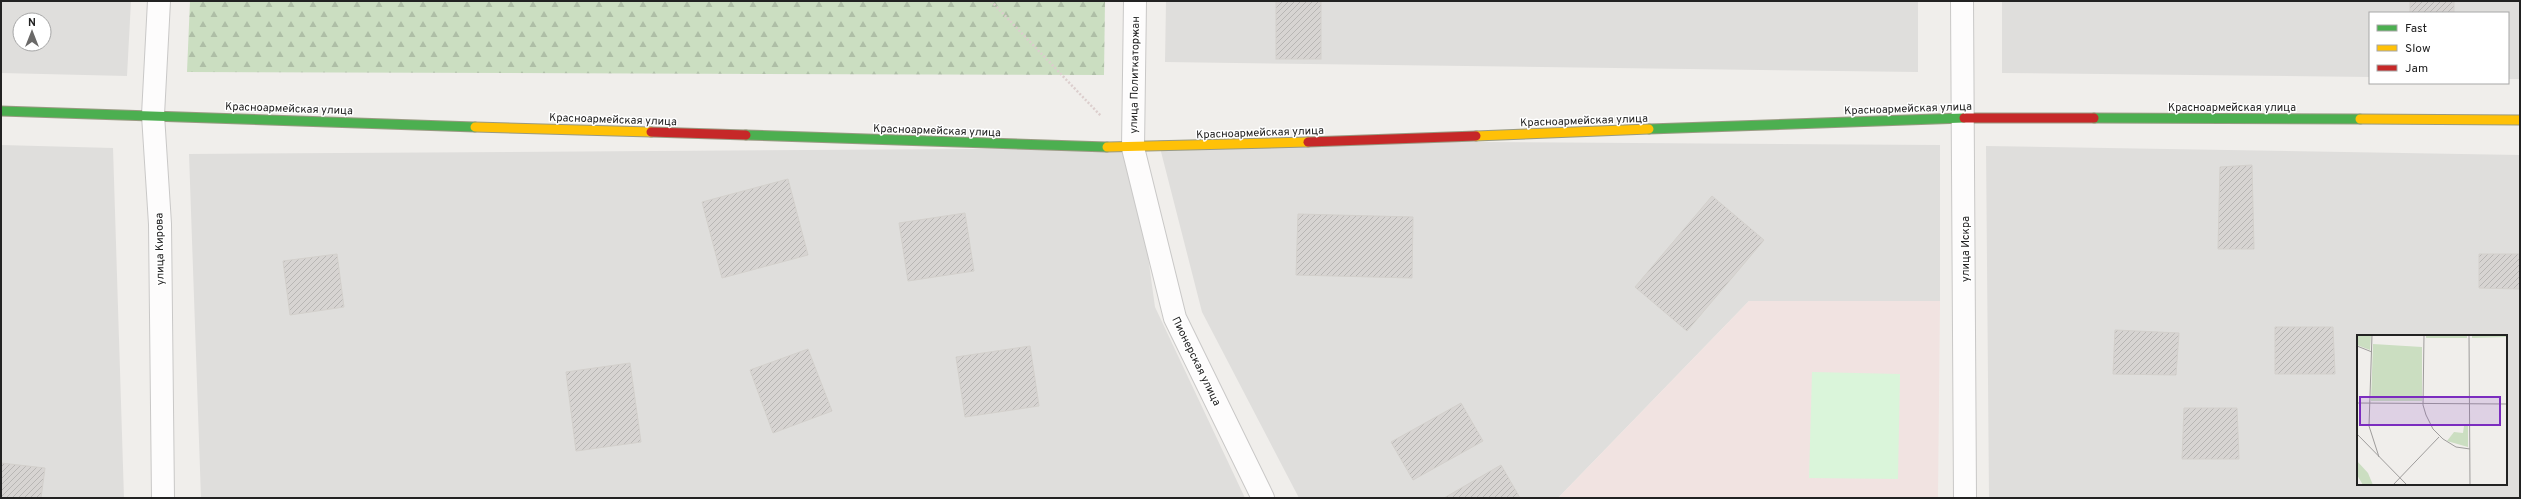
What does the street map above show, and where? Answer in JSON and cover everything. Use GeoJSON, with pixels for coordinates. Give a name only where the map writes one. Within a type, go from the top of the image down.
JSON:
{"type":"FeatureCollection","features":[{"type":"Feature","properties":{"kind":"street","name":"улица Кирова"},"geometry":{"type":"LineString","coordinates":[[159,1],[153,115],[160,224],[163,498]]}},
{"type":"Feature","properties":{"kind":"street","name":"улица Политкаторжан"},"geometry":{"type":"LineString","coordinates":[[1132,148],[1135,1]]}},
{"type":"Feature","properties":{"kind":"street","name":"улица Искра"},"geometry":{"type":"LineString","coordinates":[[1962,1],[1965,498]]}},
{"type":"Feature","properties":{"kind":"street","name":"Красноармейская улица"},"geometry":{"type":"LineString","coordinates":[[1,111],[1132,148],[1963,118],[2520,120]]}},
{"type":"Feature","properties":{"kind":"street","name":"Пионерская улица"},"geometry":{"type":"LineString","coordinates":[[1132,148],[1175,318],[1262,498]]}},
{"type":"Feature","properties":{"kind":"path"},"geometry":{"type":"LineString","coordinates":[[991,1],[1132,148]]}},
{"type":"Feature","properties":{"kind":"shaded area"},"geometry":{"type":"Polygon","coordinates":[[[1,1],[131,1],[127,76],[1,73],[1,1]]]}},
{"type":"Feature","properties":{"kind":"shaded area"},"geometry":{"type":"Polygon","coordinates":[[[1166,1],[1918,1],[1918,72],[1165,62],[1166,1]]]}},
{"type":"Feature","properties":{"kind":"shaded area"},"geometry":{"type":"Polygon","coordinates":[[[2002,1],[2520,1],[2520,79],[2509,79],[2509,12],[2369,12],[2369,77],[2002,73],[2002,1]]]}},
{"type":"Feature","properties":{"kind":"shaded area"},"geometry":{"type":"Polygon","coordinates":[[[1158,140],[1940,145],[1940,301],[1749,301],[1558,498],[1299,498],[1202,312],[1158,140]]]}},
{"type":"Feature","properties":{"kind":"shaded area"},"geometry":{"type":"Polygon","coordinates":[[[1,145],[113,148],[124,498],[1,498],[1,145]]]}},
{"type":"Feature","properties":{"kind":"shaded area"},"geometry":{"type":"Polygon","coordinates":[[[1986,146],[2520,155],[2520,498],[1989,498],[1986,146]]]}},
{"type":"Feature","properties":{"kind":"shaded area"},"geometry":{"type":"Polygon","coordinates":[[[1133,148],[1155,307],[1245,498],[201,498],[189,154],[1133,148]]]}},
{"type":"Feature","properties":{"kind":"shaded area"},"geometry":{"type":"Polygon","coordinates":[[[1749,301],[1940,301],[1938,498],[1558,498],[1749,301]]]}},
{"type":"Feature","properties":{"kind":"green space"},"geometry":{"type":"Polygon","coordinates":[[[190,1],[1105,1],[1104,75],[187,72],[190,1]]]}},
{"type":"Feature","properties":{"kind":"green space"},"geometry":{"type":"Polygon","coordinates":[[[1812,372],[1900,374],[1898,479],[1809,478],[1812,372]]]}},
{"type":"Feature","properties":{"kind":"building"},"geometry":{"type":"Polygon","coordinates":[[[1276,1],[1321,1],[1321,59],[1276,59],[1276,1]]]}},
{"type":"Feature","properties":{"kind":"building"},"geometry":{"type":"Polygon","coordinates":[[[2410,1],[2454,1],[2454,12],[2410,12],[2410,1]]]}},
{"type":"Feature","properties":{"kind":"building"},"geometry":{"type":"Polygon","coordinates":[[[2252,165],[2254,249],[2218,249],[2220,167],[2252,165]]]}},
{"type":"Feature","properties":{"kind":"building"},"geometry":{"type":"Polygon","coordinates":[[[788,179],[808,255],[722,278],[702,202],[788,179]]]}},
{"type":"Feature","properties":{"kind":"building"},"geometry":{"type":"Polygon","coordinates":[[[1712,196],[1764,240],[1687,331],[1635,287],[1712,196]]]}},
{"type":"Feature","properties":{"kind":"building"},"geometry":{"type":"Polygon","coordinates":[[[965,213],[974,271],[908,281],[899,223],[965,213]]]}},
{"type":"Feature","properties":{"kind":"building"},"geometry":{"type":"Polygon","coordinates":[[[1298,214],[1413,217],[1412,278],[1296,275],[1298,214]]]}},
{"type":"Feature","properties":{"kind":"building"},"geometry":{"type":"Polygon","coordinates":[[[337,254],[344,307],[290,315],[283,261],[337,254]]]}},
{"type":"Feature","properties":{"kind":"building"},"geometry":{"type":"Polygon","coordinates":[[[2479,254],[2520,254],[2520,289],[2479,288],[2479,254]]]}},
{"type":"Feature","properties":{"kind":"building"},"geometry":{"type":"Polygon","coordinates":[[[2275,327],[2333,327],[2335,374],[2275,374],[2275,327]]]}},
{"type":"Feature","properties":{"kind":"building"},"geometry":{"type":"Polygon","coordinates":[[[2115,330],[2179,333],[2176,375],[2113,374],[2115,330]]]}},
{"type":"Feature","properties":{"kind":"building"},"geometry":{"type":"Polygon","coordinates":[[[1030,346],[1039,406],[965,417],[956,357],[1030,346]]]}},
{"type":"Feature","properties":{"kind":"building"},"geometry":{"type":"Polygon","coordinates":[[[808,349],[832,411],[773,433],[750,370],[808,349]]]}},
{"type":"Feature","properties":{"kind":"building"},"geometry":{"type":"Polygon","coordinates":[[[630,363],[641,442],[576,451],[566,372],[630,363]]]}},
{"type":"Feature","properties":{"kind":"building"},"geometry":{"type":"Polygon","coordinates":[[[1461,403],[1483,441],[1413,480],[1391,442],[1461,403]]]}},
{"type":"Feature","properties":{"kind":"building"},"geometry":{"type":"Polygon","coordinates":[[[2184,408],[2237,408],[2239,459],[2182,459],[2184,408]]]}},
{"type":"Feature","properties":{"kind":"building"},"geometry":{"type":"Polygon","coordinates":[[[1,463],[45,468],[41,498],[1,498],[1,463]]]}},
{"type":"Feature","properties":{"kind":"building"},"geometry":{"type":"Polygon","coordinates":[[[1501,465],[1520,498],[1444,498],[1501,465]]]}},
{"type":"Feature","properties":{"kind":"traffic: fast"},"geometry":{"type":"LineString","coordinates":[[1,111],[475,127]]}},
{"type":"Feature","properties":{"kind":"traffic: fast"},"geometry":{"type":"LineString","coordinates":[[1649,129],[1964,118]]}},
{"type":"Feature","properties":{"kind":"traffic: fast"},"geometry":{"type":"LineString","coordinates":[[2094,118],[2360,119]]}},
{"type":"Feature","properties":{"kind":"traffic: fast"},"geometry":{"type":"LineString","coordinates":[[746,135],[1107,147]]}},
{"type":"Feature","properties":{"kind":"traffic: slow"},"geometry":{"type":"LineString","coordinates":[[2360,119],[2520,120]]}},
{"type":"Feature","properties":{"kind":"traffic: slow"},"geometry":{"type":"LineString","coordinates":[[475,127],[651,132]]}},
{"type":"Feature","properties":{"kind":"traffic: slow"},"geometry":{"type":"LineString","coordinates":[[1476,136],[1649,129]]}},
{"type":"Feature","properties":{"kind":"traffic: slow"},"geometry":{"type":"LineString","coordinates":[[1107,147],[1308,142]]}},
{"type":"Feature","properties":{"kind":"traffic: jam"},"geometry":{"type":"LineString","coordinates":[[1964,118],[2094,118]]}},
{"type":"Feature","properties":{"kind":"traffic: jam"},"geometry":{"type":"LineString","coordinates":[[651,132],[746,135]]}},
{"type":"Feature","properties":{"kind":"traffic: jam"},"geometry":{"type":"LineString","coordinates":[[1308,142],[1476,136]]}}]}
